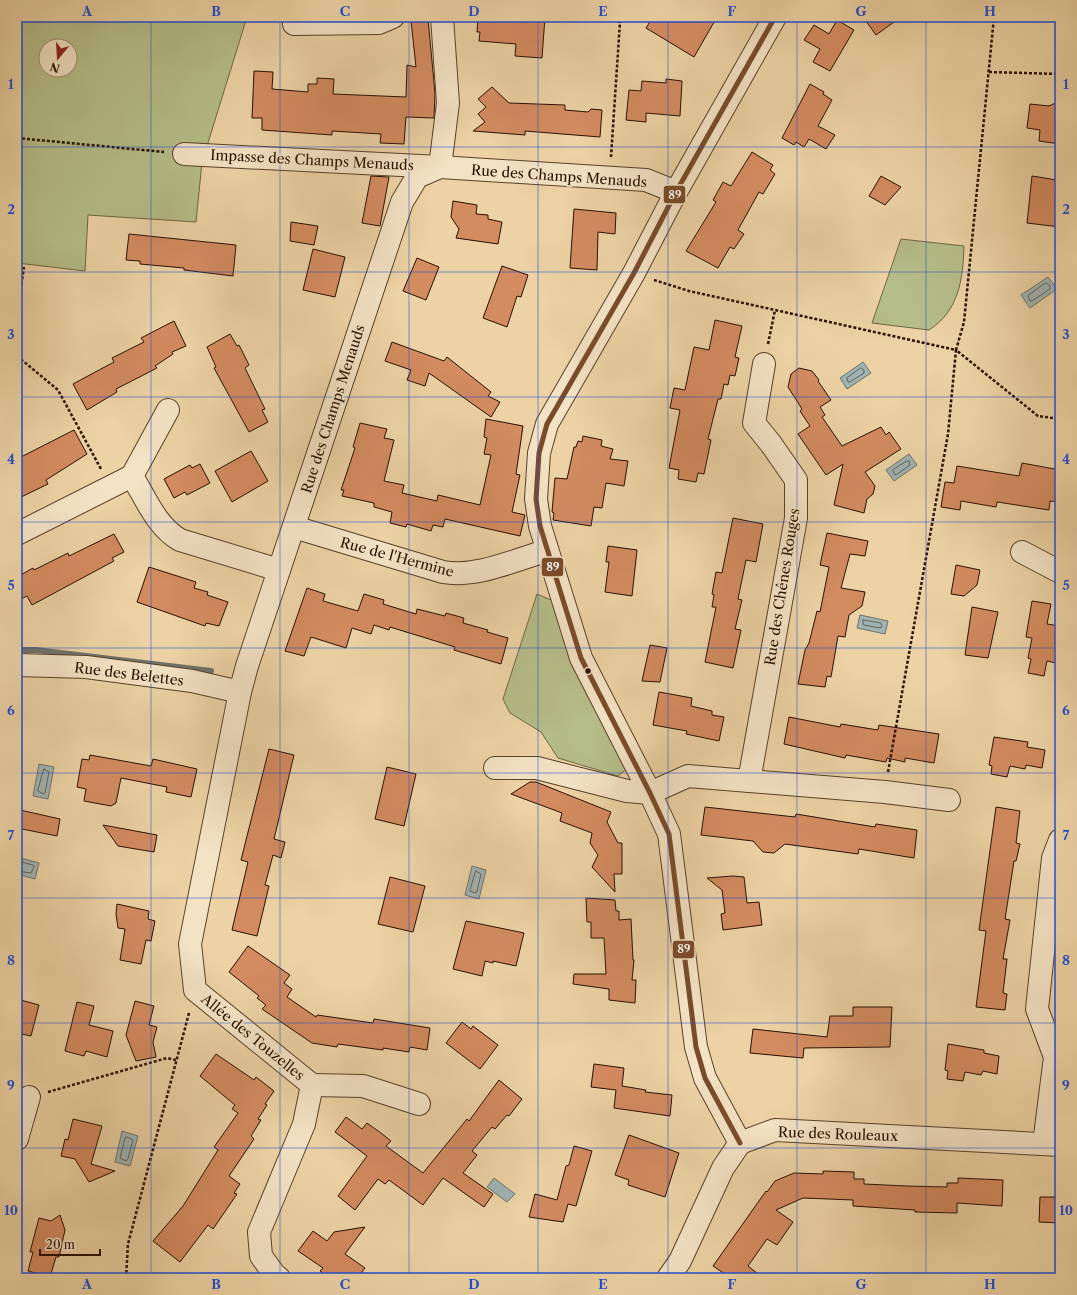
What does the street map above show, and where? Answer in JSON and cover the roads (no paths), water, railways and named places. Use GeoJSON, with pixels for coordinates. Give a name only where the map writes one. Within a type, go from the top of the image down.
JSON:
{"type":"FeatureCollection","features":[{"type":"Feature","properties":{"kind":"street"},"geometry":{"type":"LineString","coordinates":[[294,24],[379,23],[393,17]]}},
{"type":"Feature","properties":{"kind":"street"},"geometry":{"type":"LineString","coordinates":[[440,167],[448,103],[442,17]]}},
{"type":"Feature","properties":{"kind":"street"},"geometry":{"type":"LineString","coordinates":[[668,1278],[680,1261],[723,1168],[740,1143],[705,1078],[696,1047],[669,834],[650,793],[581,658],[546,551],[536,499],[539,453],[547,424],[634,273],[676,192],[775,17]]}},
{"type":"Feature","properties":{"kind":"street","name":"Impasse des Champs Menauds"},"geometry":{"type":"LineString","coordinates":[[184,154],[440,167]]}},
{"type":"Feature","properties":{"kind":"street","name":"Rue des Champs Menauds"},"geometry":{"type":"LineString","coordinates":[[247,666],[402,202],[417,177],[440,167],[646,180],[676,192]]}},
{"type":"Feature","properties":{"kind":"street","name":"Rue des Chênes Rouges"},"geometry":{"type":"LineString","coordinates":[[749,781],[796,518],[796,480],[771,444],[754,423],[764,364]]}},
{"type":"Feature","properties":{"kind":"street"},"geometry":{"type":"LineString","coordinates":[[17,534],[132,476],[168,410]]}},
{"type":"Feature","properties":{"kind":"street"},"geometry":{"type":"LineString","coordinates":[[132,476],[162,525],[170,534],[180,540],[279,570]]}},
{"type":"Feature","properties":{"kind":"street","name":"Rue de l'Hermine"},"geometry":{"type":"LineString","coordinates":[[294,527],[443,572],[456,574],[474,572],[546,551]]}},
{"type":"Feature","properties":{"kind":"street"},"geometry":{"type":"LineString","coordinates":[[1022,552],[1060,572]]}},
{"type":"Feature","properties":{"kind":"street","name":"Rue des Belettes"},"geometry":{"type":"LineString","coordinates":[[17,665],[86,667],[192,682],[240,692]]}},
{"type":"Feature","properties":{"kind":"street","name":"Allée des Touzelles"},"geometry":{"type":"LineString","coordinates":[[247,666],[240,692],[190,944],[195,990],[312,1085],[304,1124],[259,1232],[261,1256],[274,1274],[279,1278]]}},
{"type":"Feature","properties":{"kind":"street"},"geometry":{"type":"LineString","coordinates":[[495,768],[537,768],[628,791],[650,793],[688,776],[885,792],[948,800]]}},
{"type":"Feature","properties":{"kind":"street"},"geometry":{"type":"LineString","coordinates":[[1052,1144],[1055,1057],[1037,1009],[1054,858],[1060,840]]}},
{"type":"Feature","properties":{"kind":"street"},"geometry":{"type":"LineString","coordinates":[[312,1085],[364,1086],[419,1104]]}},
{"type":"Feature","properties":{"kind":"street"},"geometry":{"type":"LineString","coordinates":[[17,1139],[29,1097]]}},
{"type":"Feature","properties":{"kind":"street","name":"Rue des Rouleaux"},"geometry":{"type":"LineString","coordinates":[[740,1143],[776,1130],[1052,1144]]}},
{"type":"Feature","properties":{"kind":"water"},"geometry":{"type":"Polygon","coordinates":[[[1048,277],[1057,289],[1030,308],[1021,295],[1048,277]]]}},
{"type":"Feature","properties":{"kind":"water"},"geometry":{"type":"Polygon","coordinates":[[[863,362],[871,373],[847,389],[840,378],[863,362]]]}},
{"type":"Feature","properties":{"kind":"water"},"geometry":{"type":"Polygon","coordinates":[[[909,454],[917,465],[894,481],[886,470],[909,454]]]}},
{"type":"Feature","properties":{"kind":"water"},"geometry":{"type":"Polygon","coordinates":[[[860,615],[888,621],[885,634],[857,628],[860,615]]]}},
{"type":"Feature","properties":{"kind":"water"},"geometry":{"type":"Polygon","coordinates":[[[39,764],[54,767],[48,799],[33,796],[39,764]]]}},
{"type":"Feature","properties":{"kind":"water"},"geometry":{"type":"Polygon","coordinates":[[[17,857],[39,863],[35,879],[17,874],[17,857]]]}},
{"type":"Feature","properties":{"kind":"water"},"geometry":{"type":"Polygon","coordinates":[[[472,866],[486,870],[479,899],[465,895],[472,866]]]}},
{"type":"Feature","properties":{"kind":"water"},"geometry":{"type":"Polygon","coordinates":[[[122,1131],[138,1136],[130,1166],[115,1162],[122,1131]]]}},
{"type":"Feature","properties":{"kind":"water"},"geometry":{"type":"Polygon","coordinates":[[[494,1178],[515,1194],[507,1202],[487,1187],[494,1178]]]}},
{"type":"Feature","properties":{"kind":"waterway"},"geometry":{"type":"LineString","coordinates":[[17,650],[36,650],[211,671]]}}]}
